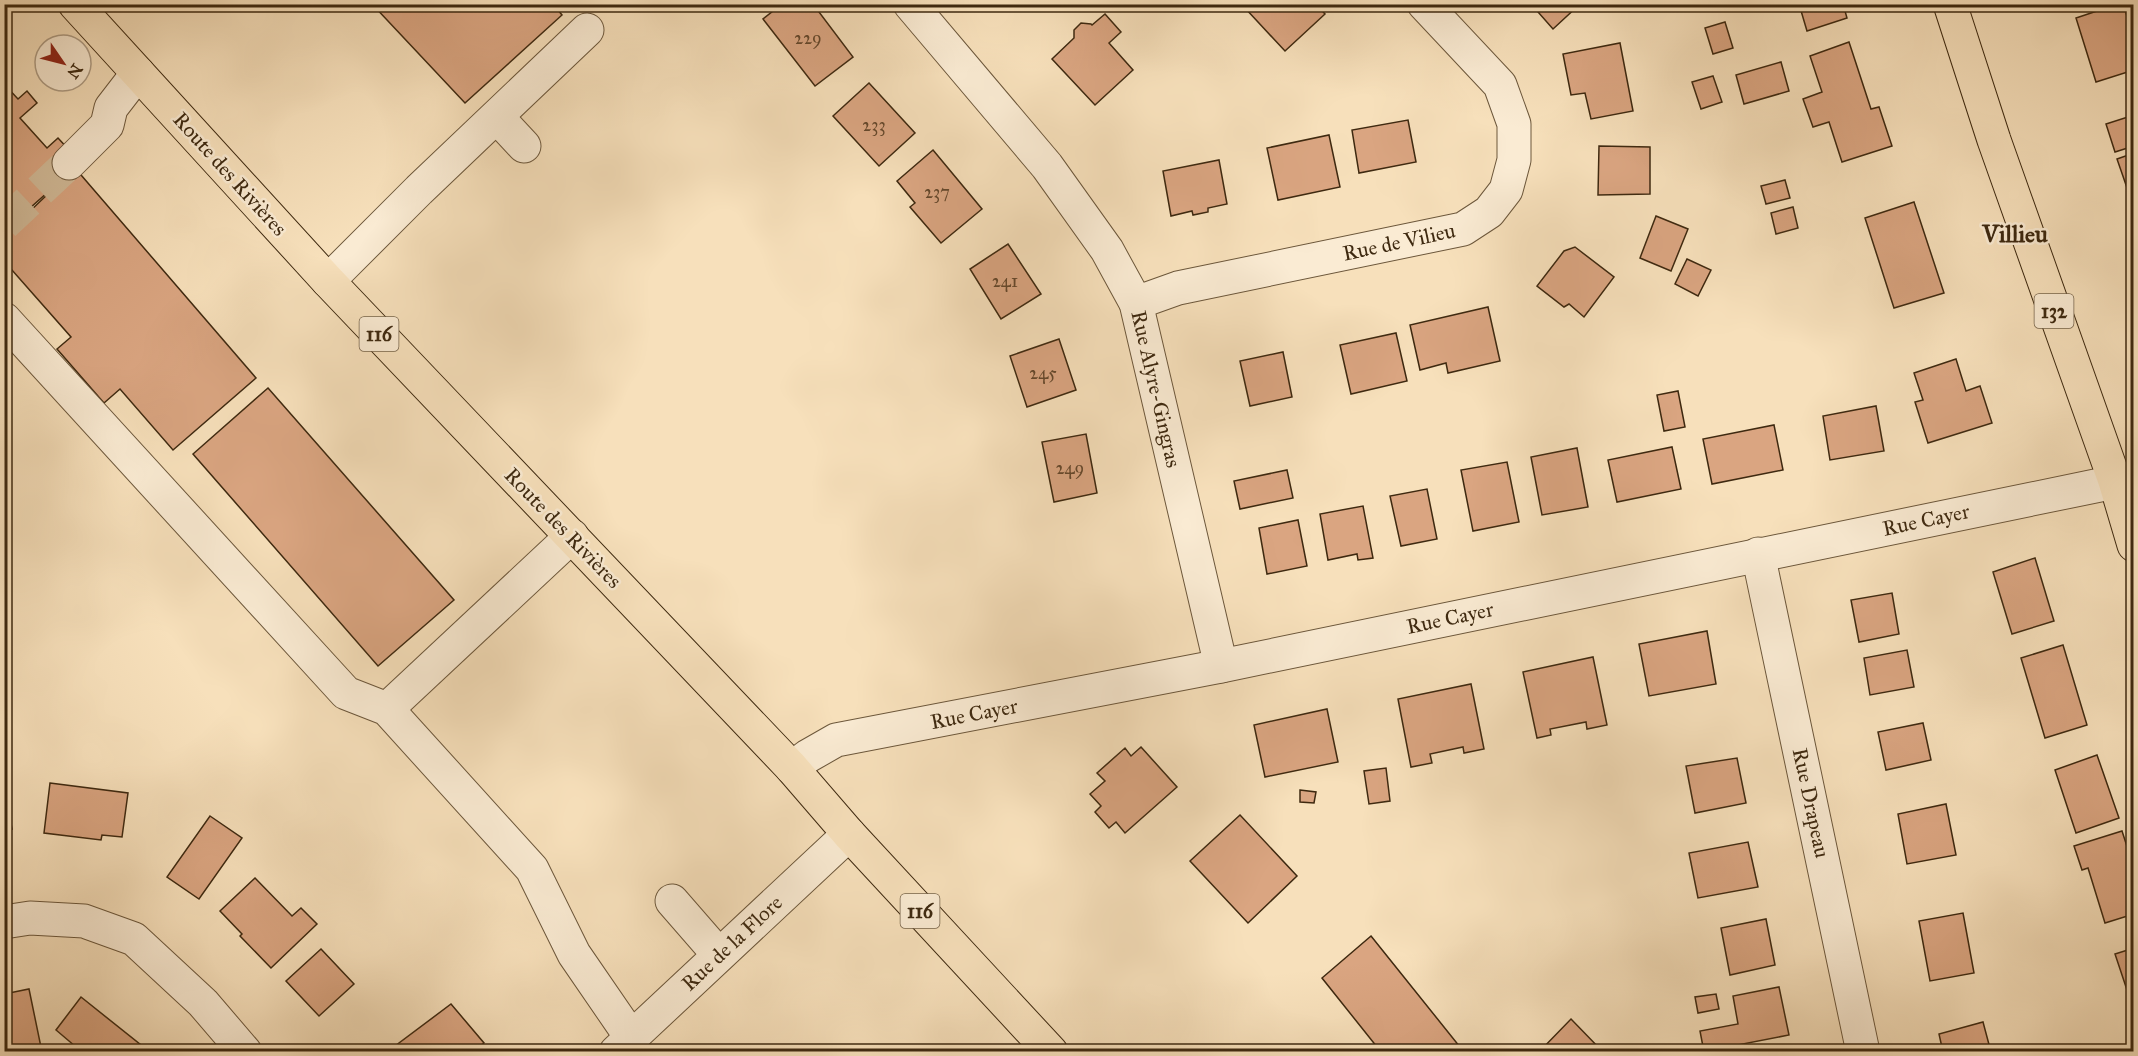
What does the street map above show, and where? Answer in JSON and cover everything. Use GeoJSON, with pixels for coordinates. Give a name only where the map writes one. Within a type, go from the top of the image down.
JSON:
{"type":"FeatureCollection","features":[{"type":"Feature","properties":{"kind":"main road","name":"Route des Rivières"},"geometry":{"type":"LineString","coordinates":[[75,4],[328,281],[792,768],[849,834],[1051,1052]]}},
{"type":"Feature","properties":{"kind":"main road","name":"132"},"geometry":{"type":"LineString","coordinates":[[1950,4],[1994,140],[2124,480],[2133,545]]}},
{"type":"Feature","properties":{"kind":"street","name":"Rue Alyre-Gingras"},"geometry":{"type":"LineString","coordinates":[[910,4],[1047,166],[1107,250],[1136,303],[1221,666]]}},
{"type":"Feature","properties":{"kind":"street","name":"Rue de Vilieu"},"geometry":{"type":"LineString","coordinates":[[1136,303],[1178,288],[1463,229],[1489,212],[1506,190],[1514,160],[1514,124],[1500,85],[1424,4]]}},
{"type":"Feature","properties":{"kind":"street"},"geometry":{"type":"LineString","coordinates":[[328,281],[419,190],[587,30]]}},
{"type":"Feature","properties":{"kind":"street"},"geometry":{"type":"LineString","coordinates":[[67,154],[94,114],[111,108],[138,73]]}},
{"type":"Feature","properties":{"kind":"street"},"geometry":{"type":"LineString","coordinates":[[497,117],[525,146]]}},
{"type":"Feature","properties":{"kind":"street"},"geometry":{"type":"LineString","coordinates":[[4,319],[346,693],[387,710],[532,869],[574,954],[623,1044]]}},
{"type":"Feature","properties":{"kind":"street","name":"Rue Cayer"},"geometry":{"type":"LineString","coordinates":[[792,768],[836,740],[1221,666],[2124,480]]}},
{"type":"Feature","properties":{"kind":"street"},"geometry":{"type":"LineString","coordinates":[[387,710],[572,536]]}},
{"type":"Feature","properties":{"kind":"street","name":"Rue Drapeau"},"geometry":{"type":"LineString","coordinates":[[1758,554],[1863,1052]]}},
{"type":"Feature","properties":{"kind":"street","name":"Rue de la Flore"},"geometry":{"type":"LineString","coordinates":[[623,1044],[849,834]]}},
{"type":"Feature","properties":{"kind":"street"},"geometry":{"type":"LineString","coordinates":[[672,901],[719,955]]}},
{"type":"Feature","properties":{"kind":"street"},"geometry":{"type":"LineString","coordinates":[[4,922],[30,918],[84,921],[134,939],[203,1003],[245,1052]]}},
{"type":"Feature","properties":{"kind":"building"},"geometry":{"type":"Polygon","coordinates":[[[372,4],[553,4],[562,15],[465,103],[372,4]]]}},
{"type":"Feature","properties":{"kind":"building"},"geometry":{"type":"Polygon","coordinates":[[[782,4],[813,4],[853,57],[815,86],[763,19],[782,4]]]}},
{"type":"Feature","properties":{"kind":"building"},"geometry":{"type":"Polygon","coordinates":[[[1249,4],[1316,4],[1325,14],[1285,51],[1245,8],[1249,4]]]}},
{"type":"Feature","properties":{"kind":"building"},"geometry":{"type":"Polygon","coordinates":[[[1531,4],[1580,4],[1553,29],[1531,4]]]}},
{"type":"Feature","properties":{"kind":"building"},"geometry":{"type":"Polygon","coordinates":[[[1799,4],[1843,4],[1847,18],[1807,31],[1799,4]]]}},
{"type":"Feature","properties":{"kind":"building"},"geometry":{"type":"Polygon","coordinates":[[[2123,4],[2134,38],[2134,70],[2096,82],[2076,18],[2123,4]]]}},
{"type":"Feature","properties":{"kind":"building"},"geometry":{"type":"Polygon","coordinates":[[[1105,14],[1121,32],[1109,43],[1133,70],[1095,105],[1052,59],[1074,38],[1074,30],[1081,23],[1092,25],[1105,14]]]}},
{"type":"Feature","properties":{"kind":"building"},"geometry":{"type":"Polygon","coordinates":[[[1725,22],[1733,48],[1713,54],[1705,28],[1725,22]]]}},
{"type":"Feature","properties":{"kind":"building"},"geometry":{"type":"Polygon","coordinates":[[[1849,42],[1871,109],[1879,107],[1892,146],[1842,162],[1829,122],[1813,127],[1803,99],[1822,92],[1810,56],[1849,42]]]}},
{"type":"Feature","properties":{"kind":"building"},"geometry":{"type":"Polygon","coordinates":[[[1620,43],[1633,111],[1591,119],[1585,93],[1571,95],[1563,54],[1620,43]]]}},
{"type":"Feature","properties":{"kind":"building"},"geometry":{"type":"Polygon","coordinates":[[[1781,62],[1789,91],[1744,104],[1736,75],[1781,62]]]}},
{"type":"Feature","properties":{"kind":"building"},"geometry":{"type":"Polygon","coordinates":[[[1713,76],[1722,102],[1701,109],[1692,82],[1713,76]]]}},
{"type":"Feature","properties":{"kind":"building"},"geometry":{"type":"Polygon","coordinates":[[[869,83],[915,133],[879,166],[833,116],[869,83]]]}},
{"type":"Feature","properties":{"kind":"building"},"geometry":{"type":"Polygon","coordinates":[[[4,84],[18,99],[27,91],[37,103],[20,118],[47,148],[58,138],[70,151],[75,168],[4,231],[4,84]]]}},
{"type":"Feature","properties":{"kind":"building"},"geometry":{"type":"Polygon","coordinates":[[[2134,115],[2134,146],[2115,152],[2106,124],[2134,115]]]}},
{"type":"Feature","properties":{"kind":"building"},"geometry":{"type":"Polygon","coordinates":[[[1408,120],[1416,162],[1359,173],[1352,130],[1408,120]]]}},
{"type":"Feature","properties":{"kind":"building"},"geometry":{"type":"Polygon","coordinates":[[[1329,135],[1340,187],[1278,200],[1267,148],[1329,135]]]}},
{"type":"Feature","properties":{"kind":"building"},"geometry":{"type":"Polygon","coordinates":[[[1599,146],[1650,147],[1650,194],[1598,195],[1599,146]]]}},
{"type":"Feature","properties":{"kind":"building"},"geometry":{"type":"Polygon","coordinates":[[[933,150],[982,209],[941,243],[910,207],[915,203],[897,181],[933,150]]]}},
{"type":"Feature","properties":{"kind":"building"},"geometry":{"type":"Polygon","coordinates":[[[2134,153],[2134,208],[2117,159],[2134,153]]]}},
{"type":"Feature","properties":{"kind":"building"},"geometry":{"type":"Polygon","coordinates":[[[1219,160],[1227,204],[1208,208],[1208,212],[1193,215],[1192,211],[1171,216],[1163,171],[1219,160]]]}},
{"type":"Feature","properties":{"kind":"building"},"geometry":{"type":"Polygon","coordinates":[[[75,168],[256,378],[173,450],[120,389],[104,403],[57,349],[71,337],[4,261],[4,236],[75,168]]]}},
{"type":"Feature","properties":{"kind":"building"},"geometry":{"type":"Polygon","coordinates":[[[1785,180],[1790,198],[1766,204],[1761,186],[1785,180]]]}},
{"type":"Feature","properties":{"kind":"building"},"geometry":{"type":"Polygon","coordinates":[[[1914,202],[1944,293],[1894,308],[1865,218],[1914,202]]]}},
{"type":"Feature","properties":{"kind":"building"},"geometry":{"type":"Polygon","coordinates":[[[1793,207],[1798,228],[1776,234],[1771,213],[1793,207]]]}},
{"type":"Feature","properties":{"kind":"building"},"geometry":{"type":"Polygon","coordinates":[[[1656,216],[1688,229],[1671,271],[1640,258],[1656,216]]]}},
{"type":"Feature","properties":{"kind":"building"},"geometry":{"type":"Polygon","coordinates":[[[1008,244],[1041,294],[1001,319],[970,269],[1008,244]]]}},
{"type":"Feature","properties":{"kind":"building"},"geometry":{"type":"Polygon","coordinates":[[[1575,247],[1614,277],[1584,317],[1569,304],[1564,307],[1537,286],[1564,251],[1575,247]]]}},
{"type":"Feature","properties":{"kind":"building"},"geometry":{"type":"Polygon","coordinates":[[[1687,259],[1711,270],[1698,296],[1675,284],[1687,259]]]}},
{"type":"Feature","properties":{"kind":"building"},"geometry":{"type":"Polygon","coordinates":[[[1488,307],[1500,361],[1448,373],[1446,363],[1420,370],[1410,325],[1488,307]]]}},
{"type":"Feature","properties":{"kind":"building"},"geometry":{"type":"Polygon","coordinates":[[[1396,333],[1407,381],[1351,394],[1340,345],[1396,333]]]}},
{"type":"Feature","properties":{"kind":"building"},"geometry":{"type":"Polygon","coordinates":[[[1059,339],[1076,390],[1027,407],[1010,356],[1059,339]]]}},
{"type":"Feature","properties":{"kind":"building"},"geometry":{"type":"Polygon","coordinates":[[[1283,352],[1292,397],[1250,406],[1240,361],[1283,352]]]}},
{"type":"Feature","properties":{"kind":"building"},"geometry":{"type":"Polygon","coordinates":[[[1956,359],[1966,391],[1980,386],[1992,423],[1928,443],[1915,402],[1923,400],[1914,373],[1956,359]]]}},
{"type":"Feature","properties":{"kind":"building"},"geometry":{"type":"Polygon","coordinates":[[[268,388],[454,600],[378,666],[193,454],[268,388]]]}},
{"type":"Feature","properties":{"kind":"building"},"geometry":{"type":"Polygon","coordinates":[[[1678,391],[1685,427],[1664,431],[1657,395],[1678,391]]]}},
{"type":"Feature","properties":{"kind":"building"},"geometry":{"type":"Polygon","coordinates":[[[1876,406],[1884,451],[1830,460],[1823,416],[1876,406]]]}},
{"type":"Feature","properties":{"kind":"building"},"geometry":{"type":"Polygon","coordinates":[[[1774,425],[1783,470],[1712,484],[1703,439],[1774,425]]]}},
{"type":"Feature","properties":{"kind":"building"},"geometry":{"type":"Polygon","coordinates":[[[1086,434],[1097,493],[1054,502],[1042,442],[1086,434]]]}},
{"type":"Feature","properties":{"kind":"building"},"geometry":{"type":"Polygon","coordinates":[[[1672,447],[1681,489],[1617,502],[1608,460],[1672,447]]]}},
{"type":"Feature","properties":{"kind":"building"},"geometry":{"type":"Polygon","coordinates":[[[1577,448],[1588,507],[1542,515],[1531,457],[1577,448]]]}},
{"type":"Feature","properties":{"kind":"building"},"geometry":{"type":"Polygon","coordinates":[[[1507,462],[1519,522],[1473,531],[1461,470],[1507,462]]]}},
{"type":"Feature","properties":{"kind":"building"},"geometry":{"type":"Polygon","coordinates":[[[1287,470],[1293,498],[1240,509],[1234,481],[1287,470]]]}},
{"type":"Feature","properties":{"kind":"building"},"geometry":{"type":"Polygon","coordinates":[[[1427,489],[1437,539],[1401,546],[1390,496],[1427,489]]]}},
{"type":"Feature","properties":{"kind":"building"},"geometry":{"type":"Polygon","coordinates":[[[1363,506],[1373,558],[1358,560],[1357,554],[1328,560],[1320,514],[1363,506]]]}},
{"type":"Feature","properties":{"kind":"building"},"geometry":{"type":"Polygon","coordinates":[[[1298,520],[1307,566],[1267,574],[1259,528],[1298,520]]]}},
{"type":"Feature","properties":{"kind":"building"},"geometry":{"type":"Polygon","coordinates":[[[2035,558],[2054,621],[2012,634],[1993,572],[2035,558]]]}},
{"type":"Feature","properties":{"kind":"building"},"geometry":{"type":"Polygon","coordinates":[[[1892,593],[1899,634],[1859,642],[1851,600],[1892,593]]]}},
{"type":"Feature","properties":{"kind":"building"},"geometry":{"type":"Polygon","coordinates":[[[1707,631],[1716,684],[1649,696],[1639,644],[1707,631]]]}},
{"type":"Feature","properties":{"kind":"building"},"geometry":{"type":"Polygon","coordinates":[[[2063,645],[2087,725],[2045,738],[2021,658],[2063,645]]]}},
{"type":"Feature","properties":{"kind":"building"},"geometry":{"type":"Polygon","coordinates":[[[1907,650],[1914,687],[1870,695],[1864,658],[1907,650]]]}},
{"type":"Feature","properties":{"kind":"building"},"geometry":{"type":"Polygon","coordinates":[[[1593,657],[1607,725],[1587,729],[1586,722],[1550,729],[1551,735],[1537,738],[1523,672],[1593,657]]]}},
{"type":"Feature","properties":{"kind":"building"},"geometry":{"type":"Polygon","coordinates":[[[1471,684],[1484,749],[1464,753],[1463,747],[1430,754],[1432,763],[1411,767],[1398,699],[1471,684]]]}},
{"type":"Feature","properties":{"kind":"building"},"geometry":{"type":"Polygon","coordinates":[[[1327,709],[1338,762],[1265,777],[1254,725],[1327,709]]]}},
{"type":"Feature","properties":{"kind":"building"},"geometry":{"type":"Polygon","coordinates":[[[1923,723],[1931,760],[1886,770],[1878,732],[1923,723]]]}},
{"type":"Feature","properties":{"kind":"building"},"geometry":{"type":"Polygon","coordinates":[[[1141,747],[1177,787],[1125,833],[1116,822],[1109,828],[1095,812],[1101,806],[1090,794],[1105,781],[1097,773],[1125,748],[1131,756],[1141,747]]]}},
{"type":"Feature","properties":{"kind":"building"},"geometry":{"type":"Polygon","coordinates":[[[2097,755],[2119,818],[2076,833],[2055,770],[2097,755]]]}},
{"type":"Feature","properties":{"kind":"building"},"geometry":{"type":"Polygon","coordinates":[[[1737,758],[1746,803],[1695,813],[1686,766],[1737,758]]]}},
{"type":"Feature","properties":{"kind":"building"},"geometry":{"type":"Polygon","coordinates":[[[1386,768],[1390,801],[1369,804],[1364,771],[1386,768]]]}},
{"type":"Feature","properties":{"kind":"building"},"geometry":{"type":"Polygon","coordinates":[[[50,783],[128,793],[122,837],[102,835],[101,840],[44,833],[50,783]]]}},
{"type":"Feature","properties":{"kind":"building"},"geometry":{"type":"Polygon","coordinates":[[[4,785],[12,829],[4,830],[4,785]]]}},
{"type":"Feature","properties":{"kind":"building"},"geometry":{"type":"Polygon","coordinates":[[[1300,790],[1316,792],[1314,803],[1300,802],[1300,790]]]}},
{"type":"Feature","properties":{"kind":"building"},"geometry":{"type":"Polygon","coordinates":[[[1946,804],[1956,855],[1907,864],[1898,814],[1946,804]]]}},
{"type":"Feature","properties":{"kind":"building"},"geometry":{"type":"Polygon","coordinates":[[[1240,815],[1297,876],[1248,923],[1190,861],[1240,815]]]}},
{"type":"Feature","properties":{"kind":"building"},"geometry":{"type":"Polygon","coordinates":[[[210,816],[242,838],[199,899],[167,877],[210,816]]]}},
{"type":"Feature","properties":{"kind":"building"},"geometry":{"type":"Polygon","coordinates":[[[2122,831],[2134,868],[2134,914],[2105,923],[2088,868],[2082,870],[2074,846],[2122,831]]]}},
{"type":"Feature","properties":{"kind":"building"},"geometry":{"type":"Polygon","coordinates":[[[1748,842],[1758,887],[1698,898],[1689,853],[1748,842]]]}},
{"type":"Feature","properties":{"kind":"building"},"geometry":{"type":"Polygon","coordinates":[[[255,878],[292,916],[301,908],[317,924],[271,968],[220,911],[255,878]]]}},
{"type":"Feature","properties":{"kind":"building"},"geometry":{"type":"Polygon","coordinates":[[[1963,913],[1974,973],[1930,981],[1919,921],[1963,913]]]}},
{"type":"Feature","properties":{"kind":"building"},"geometry":{"type":"Polygon","coordinates":[[[1766,919],[1775,965],[1730,975],[1721,928],[1766,919]]]}},
{"type":"Feature","properties":{"kind":"building"},"geometry":{"type":"Polygon","coordinates":[[[1371,936],[1464,1052],[1381,1052],[1322,978],[1371,936]]]}},
{"type":"Feature","properties":{"kind":"building"},"geometry":{"type":"Polygon","coordinates":[[[2134,948],[2134,1011],[2115,954],[2134,948]]]}},
{"type":"Feature","properties":{"kind":"building"},"geometry":{"type":"Polygon","coordinates":[[[321,949],[354,984],[319,1016],[286,981],[321,949]]]}},
{"type":"Feature","properties":{"kind":"building"},"geometry":{"type":"Polygon","coordinates":[[[1779,987],[1789,1035],[1727,1047],[1727,1052],[1704,1052],[1700,1031],[1738,1024],[1733,996],[1779,987]]]}},
{"type":"Feature","properties":{"kind":"building"},"geometry":{"type":"Polygon","coordinates":[[[29,989],[42,1052],[4,1052],[4,994],[29,989]]]}},
{"type":"Feature","properties":{"kind":"building"},"geometry":{"type":"Polygon","coordinates":[[[1716,994],[1719,1009],[1698,1013],[1695,997],[1716,994]]]}},
{"type":"Feature","properties":{"kind":"building"},"geometry":{"type":"Polygon","coordinates":[[[81,997],[141,1045],[137,1052],[82,1052],[56,1030],[81,997]]]}},
{"type":"Feature","properties":{"kind":"building"},"geometry":{"type":"Polygon","coordinates":[[[451,1004],[484,1043],[472,1052],[387,1052],[451,1004]]]}},
{"type":"Feature","properties":{"kind":"building"},"geometry":{"type":"Polygon","coordinates":[[[1571,1019],[1603,1052],[1539,1052],[1571,1019]]]}},
{"type":"Feature","properties":{"kind":"building"},"geometry":{"type":"Polygon","coordinates":[[[1983,1022],[1991,1052],[1943,1052],[1939,1034],[1983,1022]]]}},
{"type":"Feature","properties":{"kind":"tunnel"},"geometry":{"type":"LineString","coordinates":[[4,224],[69,163]]}},
{"type":"Feature","properties":{"kind":"district","name":"Villieu"},"geometry":{"type":"Point","coordinates":[2015,234]}}]}
